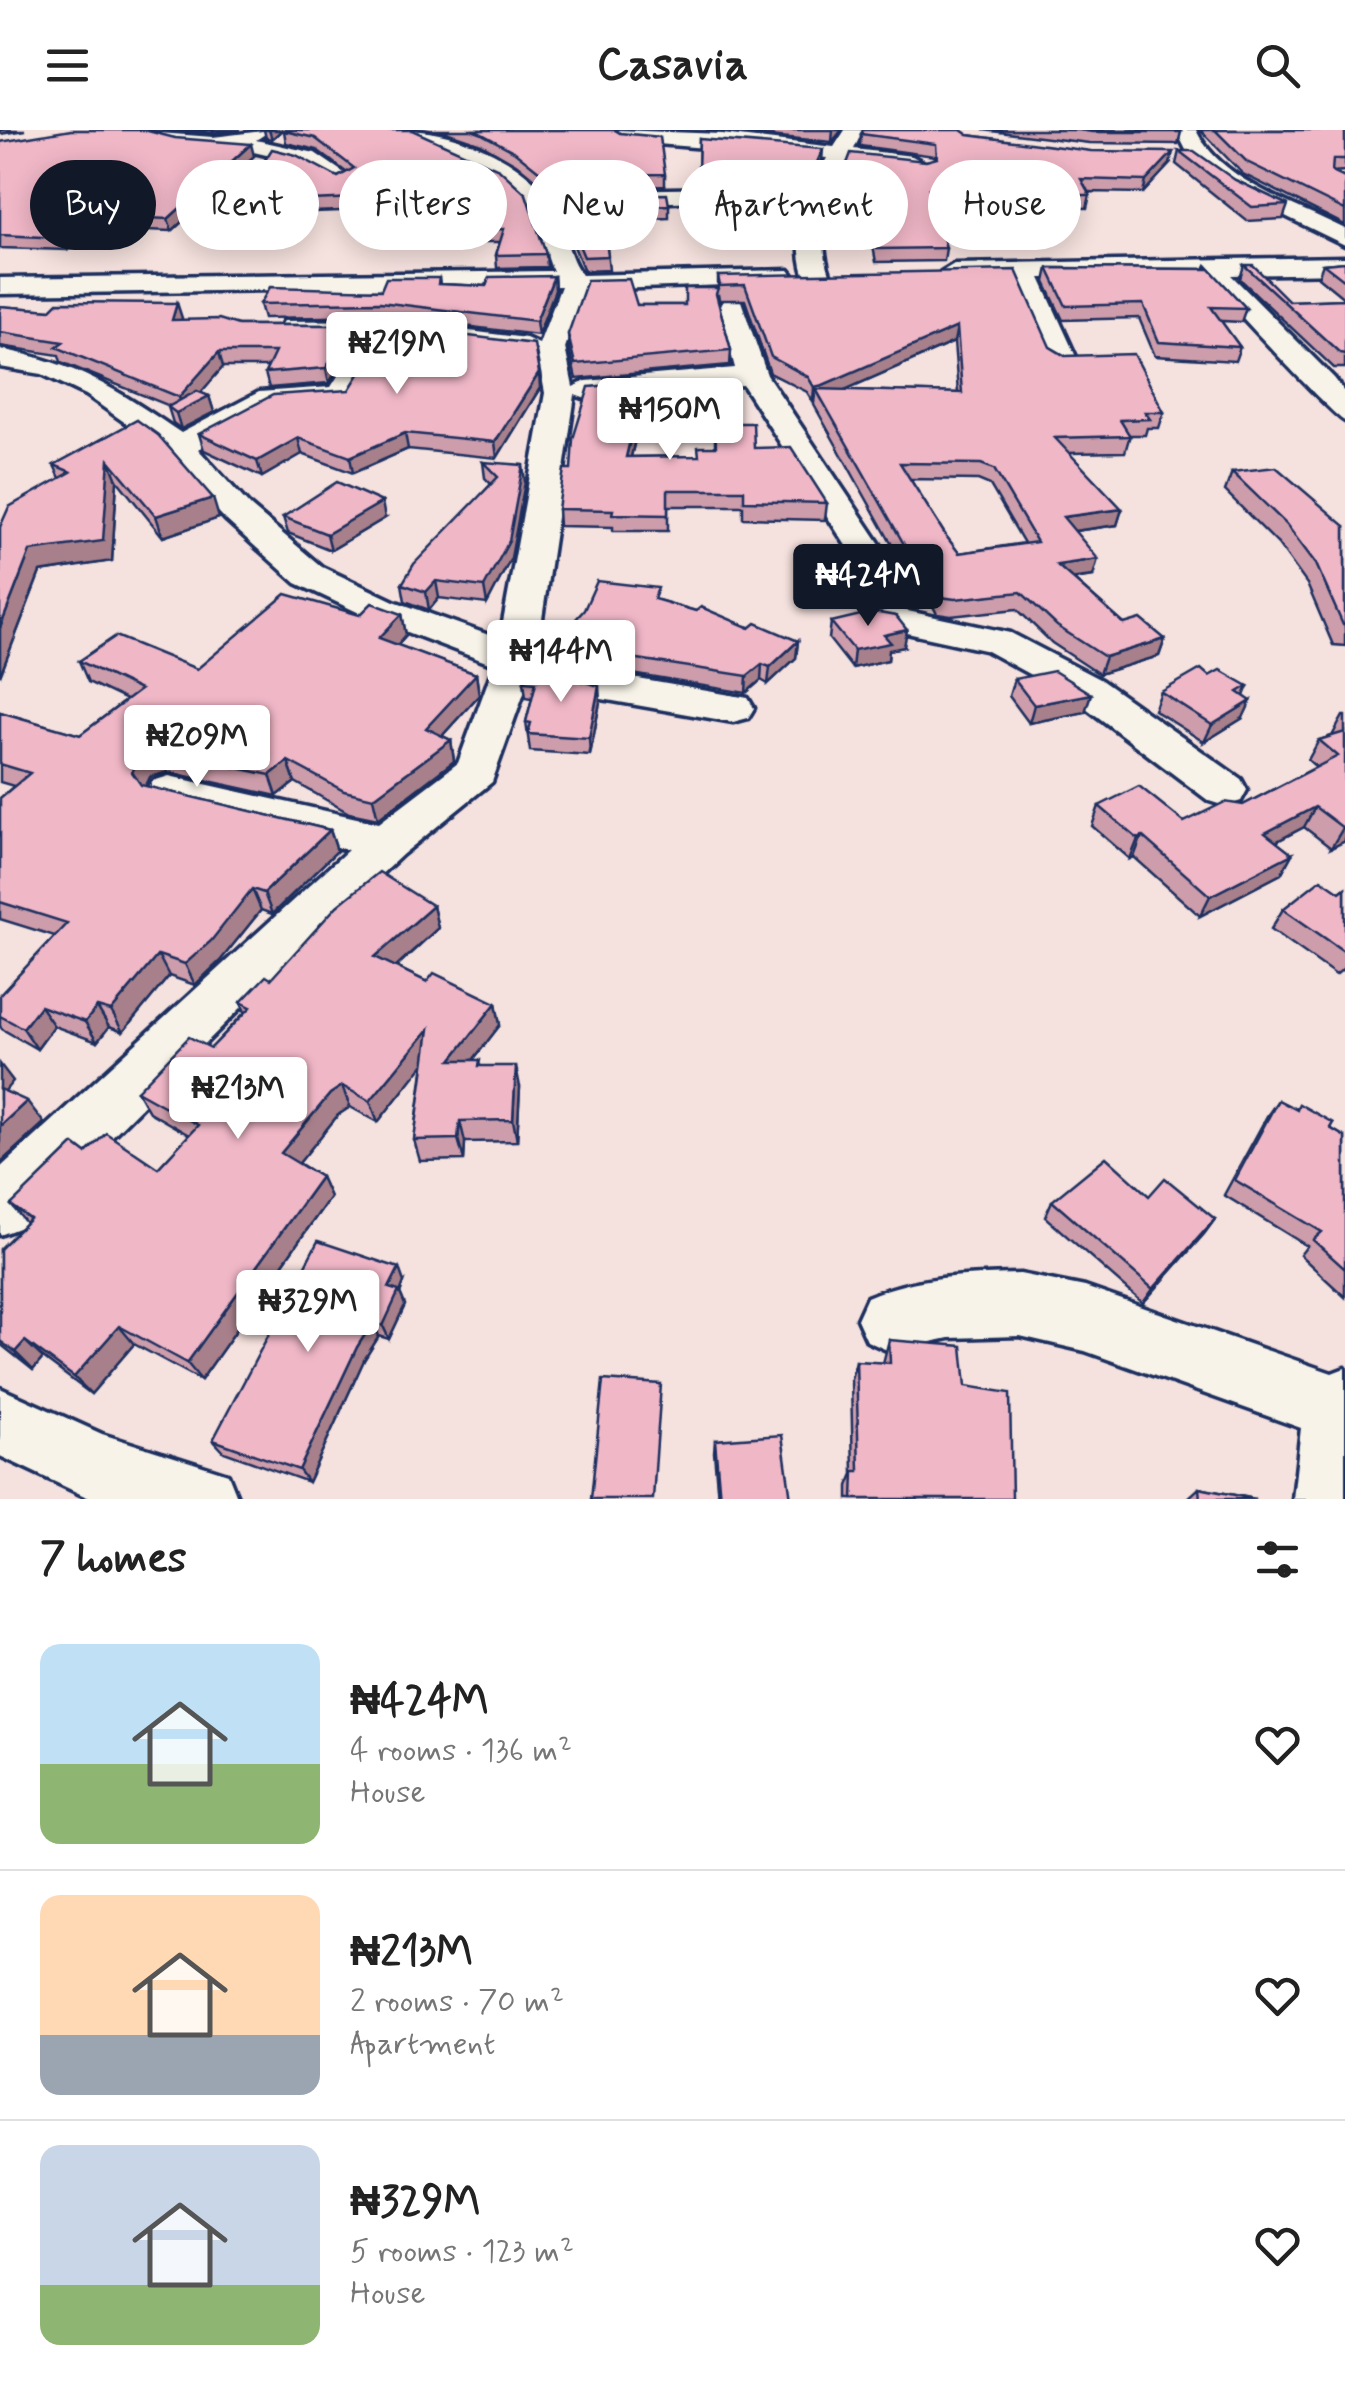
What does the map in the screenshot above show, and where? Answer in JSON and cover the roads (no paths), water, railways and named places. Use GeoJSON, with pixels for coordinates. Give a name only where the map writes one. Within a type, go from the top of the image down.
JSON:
{"type":"FeatureCollection","features":[{"type":"Feature","properties":{"kind":"street"},"geometry":{"type":"LineString","coordinates":[[129,130],[210,144],[238,142],[308,158],[339,177]]}},
{"type":"Feature","properties":{"kind":"street"},"geometry":{"type":"LineString","coordinates":[[238,142],[261,130]]}},
{"type":"Feature","properties":{"kind":"street"},"geometry":{"type":"LineString","coordinates":[[414,130],[482,156],[527,191]]}},
{"type":"Feature","properties":{"kind":"street"},"geometry":{"type":"LineString","coordinates":[[0,286],[572,281],[780,275],[821,270],[820,186],[855,130]]}},
{"type":"Feature","properties":{"kind":"street"},"geometry":{"type":"LineString","coordinates":[[1186,130],[1187,154],[1345,238]]}},
{"type":"Feature","properties":{"kind":"street"},"geometry":{"type":"LineString","coordinates":[[621,135],[675,136],[924,163]]}},
{"type":"Feature","properties":{"kind":"street"},"geometry":{"type":"LineString","coordinates":[[554,250],[572,281]]}},
{"type":"Feature","properties":{"kind":"street"},"geometry":{"type":"LineString","coordinates":[[930,273],[1345,264]]}},
{"type":"Feature","properties":{"kind":"street"},"geometry":{"type":"LineString","coordinates":[[1212,269],[1324,384],[1345,412]]}},
{"type":"Feature","properties":{"kind":"street"},"geometry":{"type":"LineString","coordinates":[[1024,272],[1063,359]]}},
{"type":"Feature","properties":{"kind":"street"},"geometry":{"type":"LineString","coordinates":[[0,1207],[273,944],[387,842],[477,770],[517,656],[560,393],[550,348],[572,281]]}},
{"type":"Feature","properties":{"kind":"street"},"geometry":{"type":"LineString","coordinates":[[315,326],[332,283]]}},
{"type":"Feature","properties":{"kind":"street"},"geometry":{"type":"LineString","coordinates":[[732,307],[752,375],[888,583],[884,618],[998,641],[1087,689],[1226,790]]}},
{"type":"Feature","properties":{"kind":"street"},"geometry":{"type":"LineString","coordinates":[[260,328],[382,328],[468,336],[474,343],[550,348]]}},
{"type":"Feature","properties":{"kind":"street"},"geometry":{"type":"LineString","coordinates":[[180,446],[270,398],[341,396],[382,328]]}},
{"type":"Feature","properties":{"kind":"street"},"geometry":{"type":"LineString","coordinates":[[0,358],[50,367],[96,389],[180,446],[239,514],[309,575],[381,609],[517,656],[578,682],[734,708]]}},
{"type":"Feature","properties":{"kind":"street"},"geometry":{"type":"LineString","coordinates":[[560,393],[752,375]]}},
{"type":"Feature","properties":{"kind":"street"},"geometry":{"type":"LineString","coordinates":[[168,792],[387,842]]}},
{"type":"Feature","properties":{"kind":"street"},"geometry":{"type":"LineString","coordinates":[[889,1319],[950,1307],[1020,1305],[1085,1319],[1341,1405],[1328,1499]]}},
{"type":"Feature","properties":{"kind":"street"},"geometry":{"type":"LineString","coordinates":[[0,1421],[94,1466],[203,1499]]}}]}
